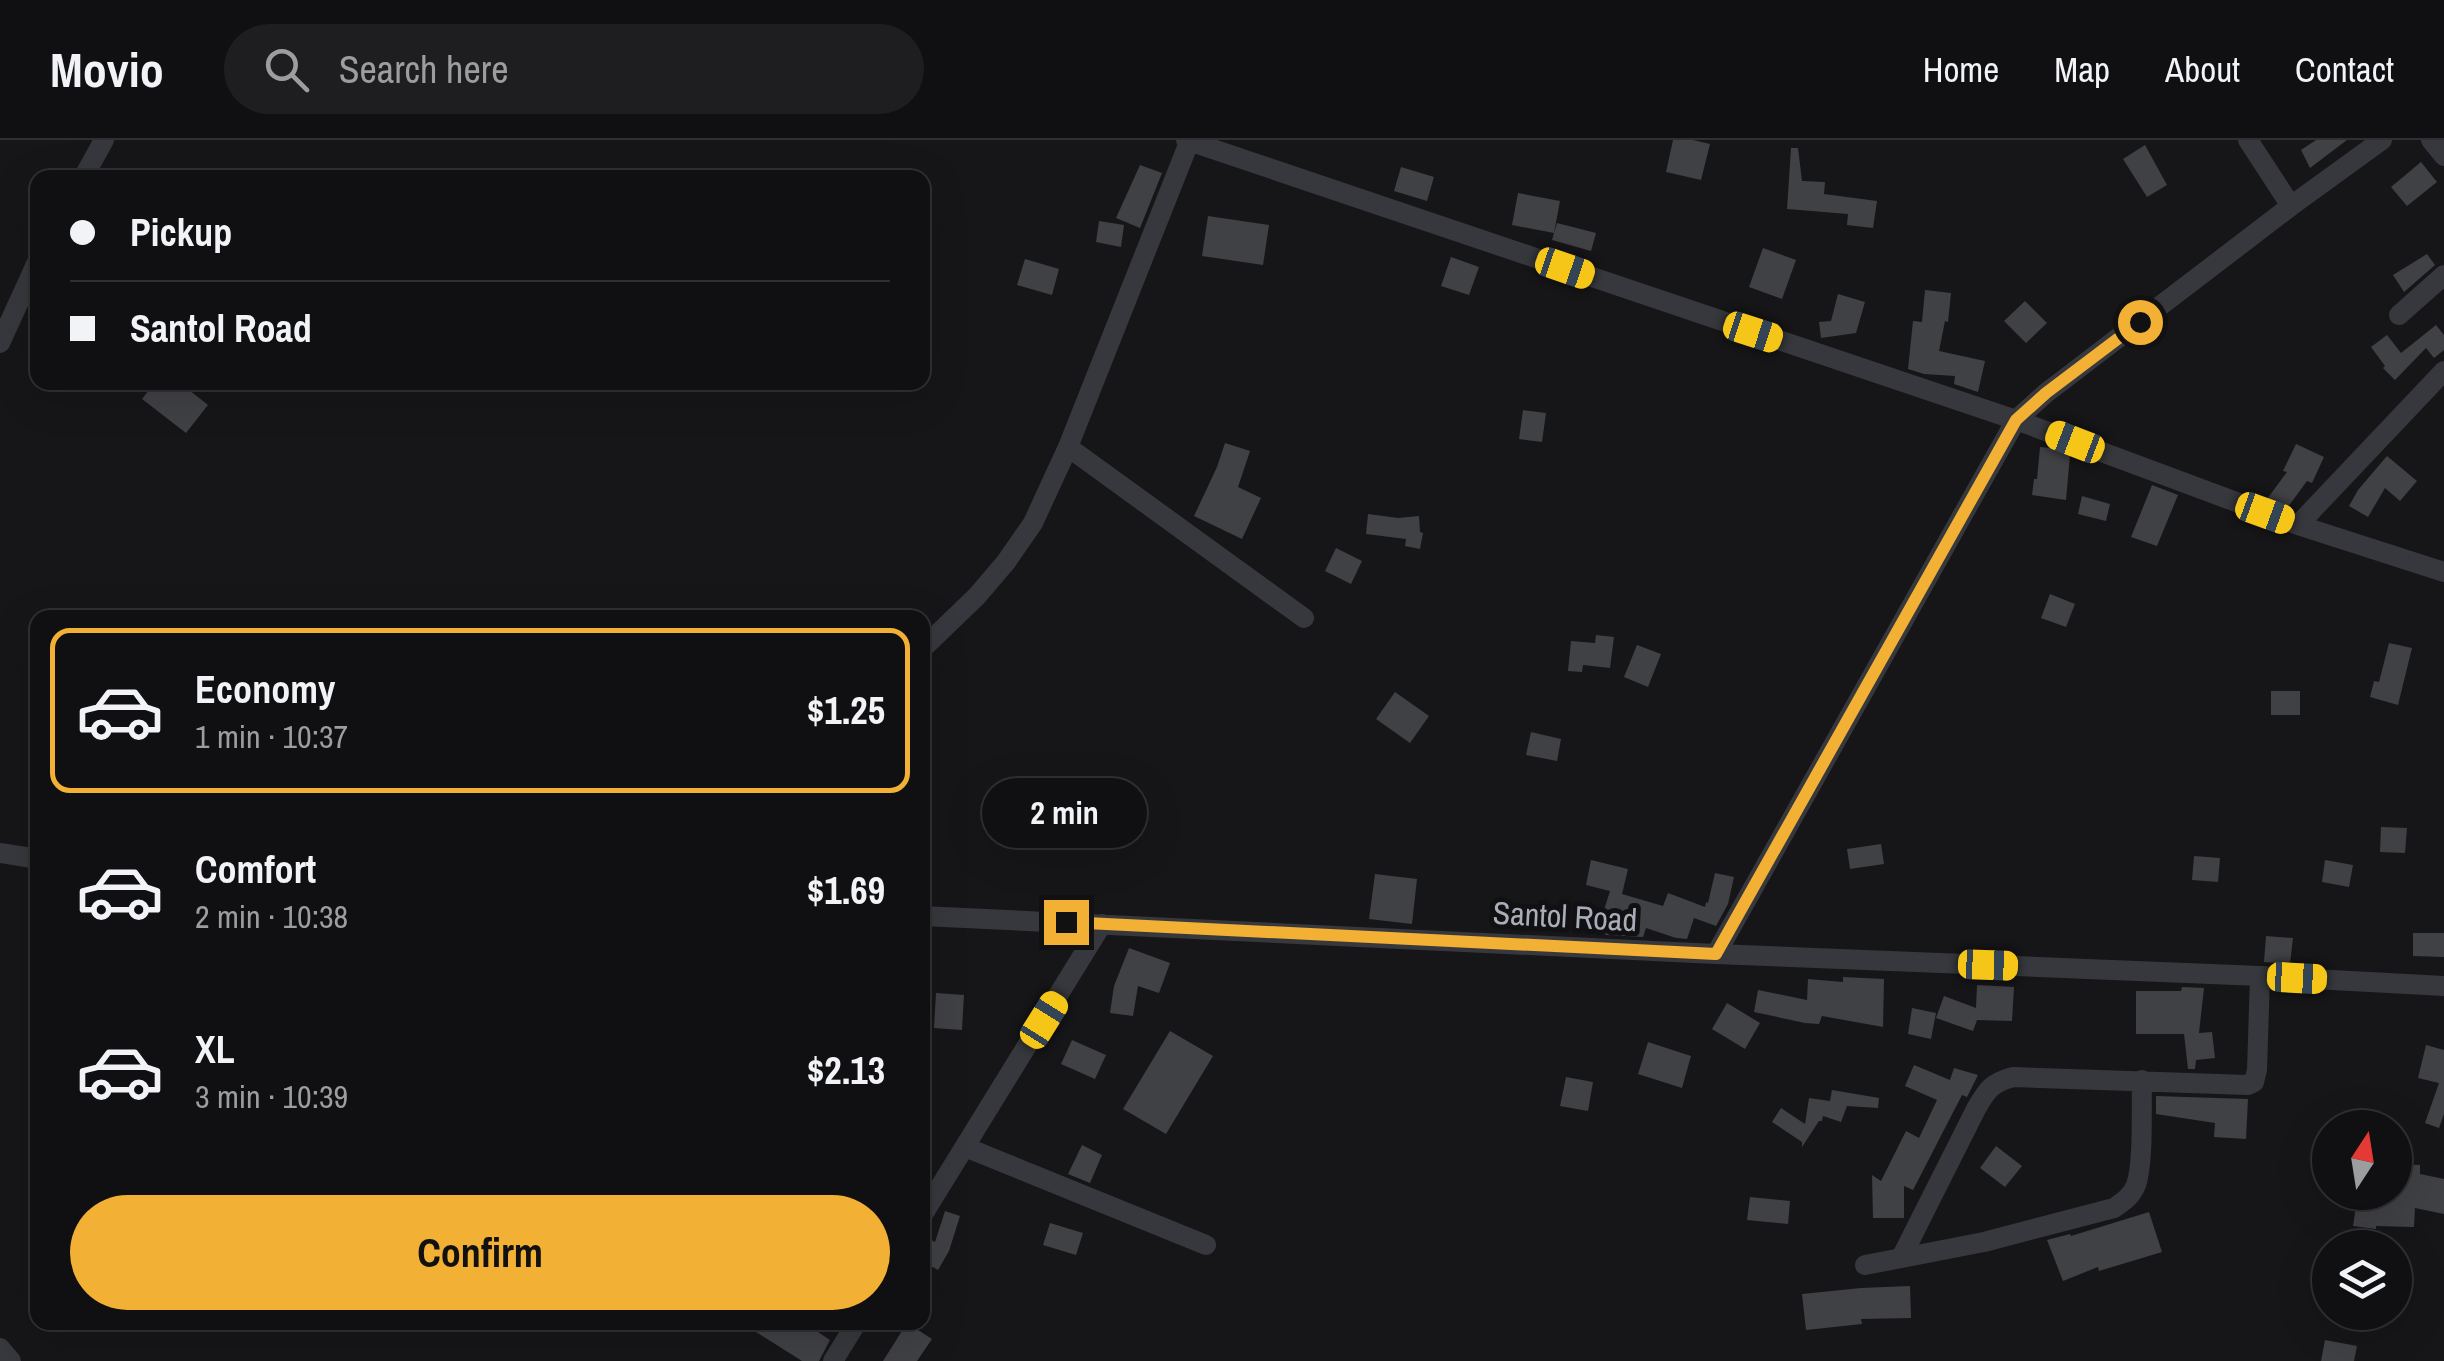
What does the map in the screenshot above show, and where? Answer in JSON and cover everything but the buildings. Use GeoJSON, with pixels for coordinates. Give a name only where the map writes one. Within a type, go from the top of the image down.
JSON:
{"type":"FeatureCollection","features":[{"type":"Feature","properties":{"kind":"street"},"geometry":{"type":"LineString","coordinates":[[87,170],[104,140]]}},
{"type":"Feature","properties":{"kind":"street"},"geometry":{"type":"LineString","coordinates":[[2248,140],[2291,206]]}},
{"type":"Feature","properties":{"kind":"street"},"geometry":{"type":"LineString","coordinates":[[1716,954],[2016,420],[2046,393],[2382,140]]}},
{"type":"Feature","properties":{"kind":"street"},"geometry":{"type":"LineString","coordinates":[[2431,140],[2444,156]]}},
{"type":"Feature","properties":{"kind":"street"},"geometry":{"type":"LineString","coordinates":[[930,641],[978,596],[1033,523],[1068,447],[1188,141],[2016,420],[2298,525],[2444,572]]}},
{"type":"Feature","properties":{"kind":"street"},"geometry":{"type":"LineString","coordinates":[[2399,315],[2444,275]]}},
{"type":"Feature","properties":{"kind":"street"},"geometry":{"type":"LineString","coordinates":[[0,342],[30,277]]}},
{"type":"Feature","properties":{"kind":"street"},"geometry":{"type":"LineString","coordinates":[[2298,525],[2444,371]]}},
{"type":"Feature","properties":{"kind":"street"},"geometry":{"type":"LineString","coordinates":[[1068,447],[1304,618]]}},
{"type":"Feature","properties":{"kind":"street"},"geometry":{"type":"LineString","coordinates":[[0,853],[30,858]]}},
{"type":"Feature","properties":{"kind":"street","name":"Santol Road"},"geometry":{"type":"LineString","coordinates":[[930,916],[2444,986]]}},
{"type":"Feature","properties":{"kind":"street"},"geometry":{"type":"LineString","coordinates":[[930,1203],[1102,924]]}},
{"type":"Feature","properties":{"kind":"street"},"geometry":{"type":"LineString","coordinates":[[1902,1258],[1976,1109],[1996,1081],[2013,1077],[2248,1085],[2254,1082],[2257,1070],[2260,976]]}},
{"type":"Feature","properties":{"kind":"street"},"geometry":{"type":"LineString","coordinates":[[1865,1265],[1984,1242],[2114,1208],[2128,1198],[2136,1184],[2142,1080]]}},
{"type":"Feature","properties":{"kind":"street"},"geometry":{"type":"LineString","coordinates":[[965,1146],[1206,1245]]}},
{"type":"Feature","properties":{"kind":"street"},"geometry":{"type":"LineString","coordinates":[[835,1361],[852,1330]]}},
{"type":"Feature","properties":{"kind":"street"},"geometry":{"type":"LineString","coordinates":[[0,1348],[11,1361]]}},
{"type":"Feature","properties":{"kind":"route"},"geometry":{"type":"LineString","coordinates":[[1066,922],[1716,954],[2016,420],[2140,322]]}}]}
